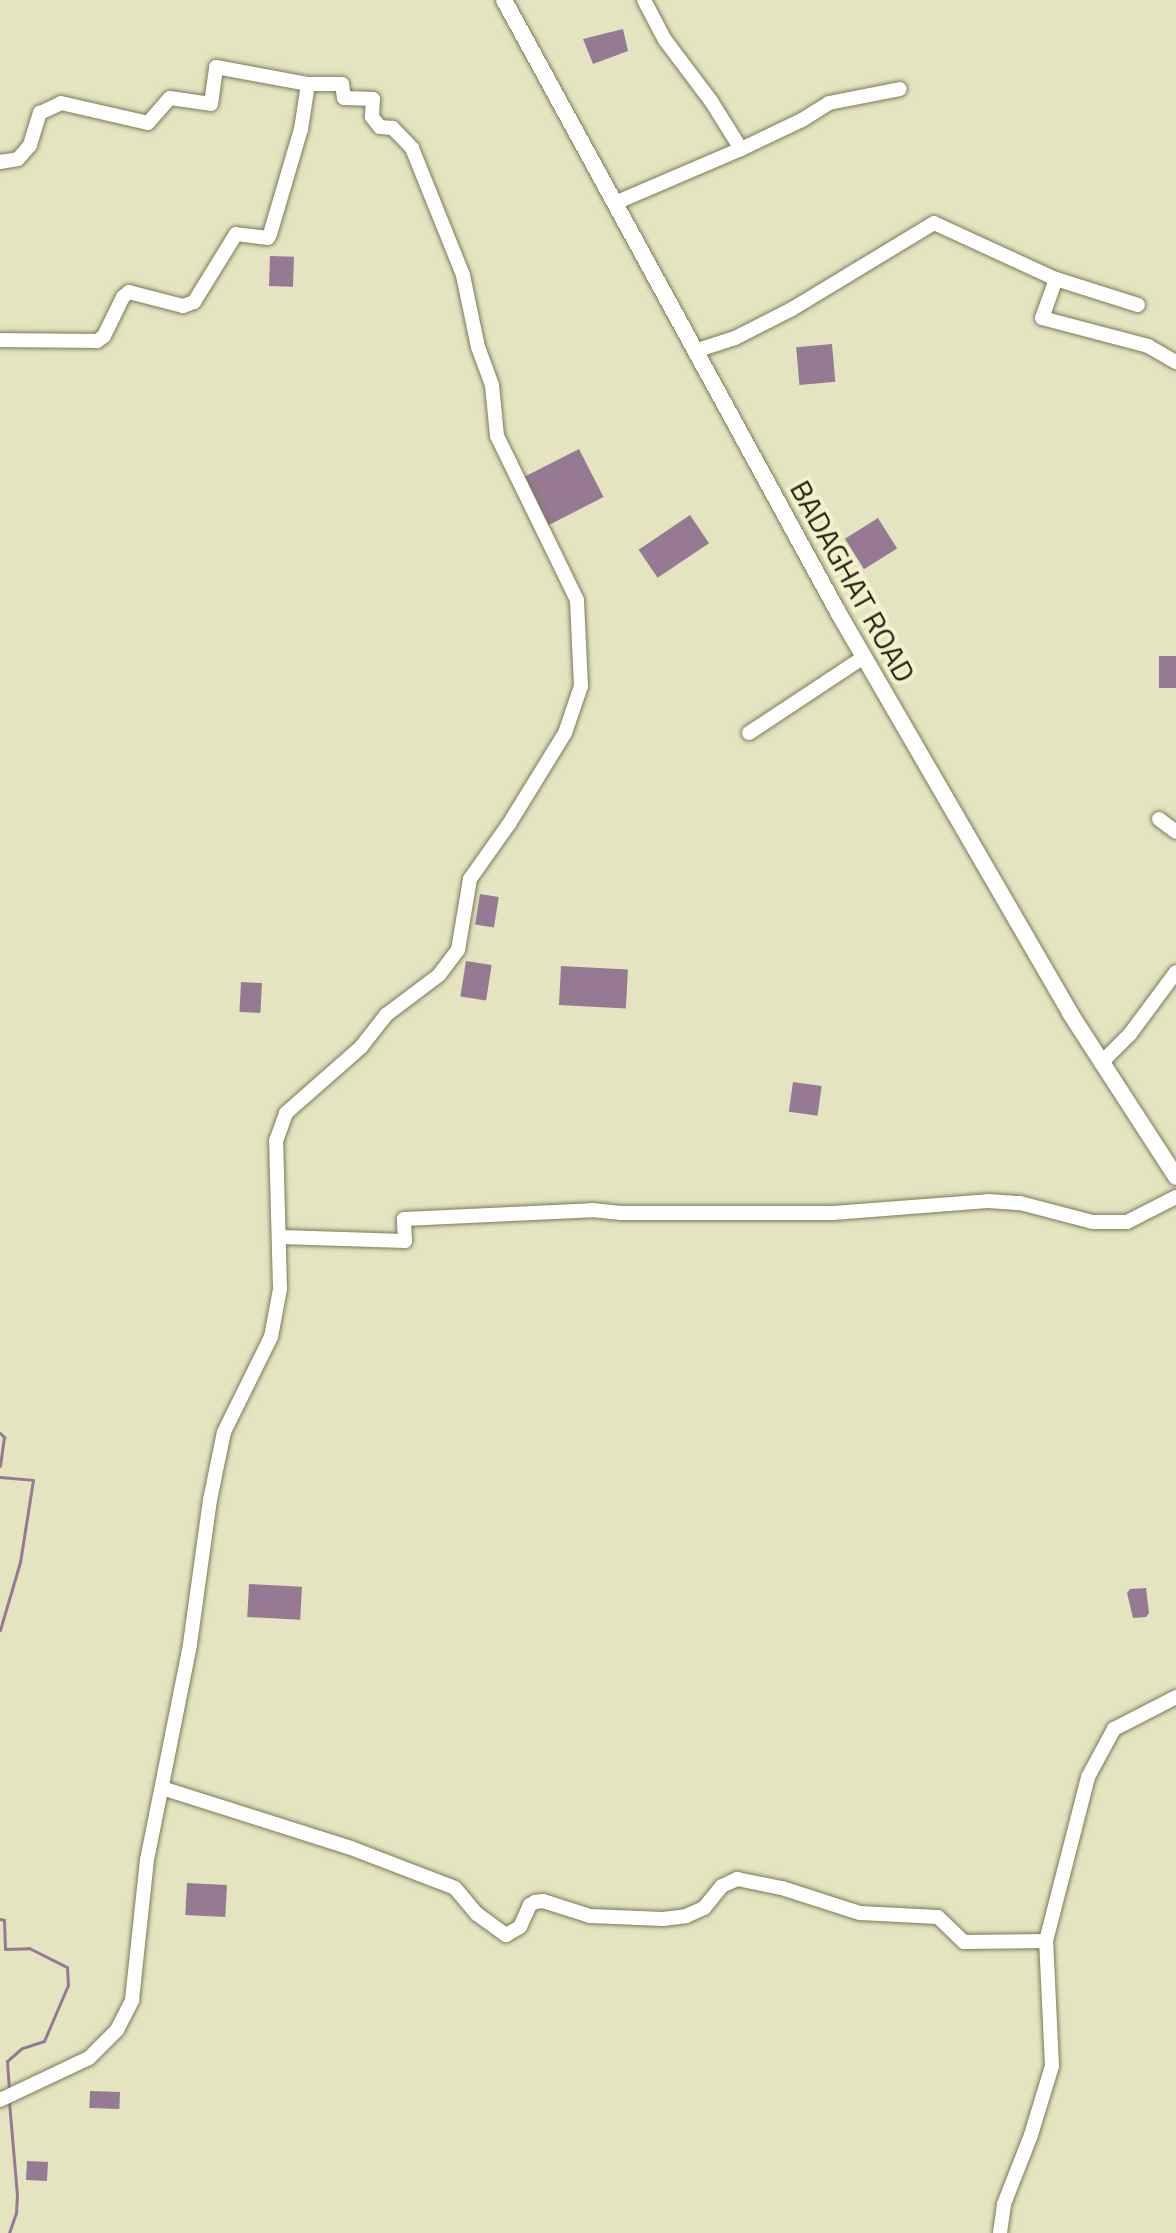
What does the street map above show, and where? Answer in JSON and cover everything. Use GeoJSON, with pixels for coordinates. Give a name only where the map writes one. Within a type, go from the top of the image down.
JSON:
{"type":"FeatureCollection","features":[{"type":"Feature","properties":{"kind":"main road","name":"BADAGHAT ROAD"},"geometry":{"type":"LineString","coordinates":[[504,0],[864,657],[1101,1063],[1176,1177]]}},
{"type":"Feature","properties":{"kind":"street"},"geometry":{"type":"LineString","coordinates":[[644,0],[665,40],[711,101],[739,150]]}},
{"type":"Feature","properties":{"kind":"street"},"geometry":{"type":"LineString","coordinates":[[0,162],[18,159],[30,145],[40,113],[61,103],[148,123],[170,98],[211,104],[216,67],[308,84],[342,84],[344,98],[373,99],[372,117],[380,127],[393,128],[412,148],[463,275],[478,347],[492,385],[497,436],[577,600],[581,686],[565,733],[509,824],[470,879],[458,950],[439,975],[386,1015],[361,1047],[286,1113],[276,1141],[281,1237],[280,1289],[271,1337],[243,1388],[221,1446],[190,1644],[147,1860],[132,2000],[117,2030],[89,2058],[0,2100]]}},
{"type":"Feature","properties":{"kind":"street"},"geometry":{"type":"LineString","coordinates":[[0,340],[97,341],[104,336],[123,297],[129,292],[183,306],[194,302],[236,234],[268,238],[301,129],[308,84]]}},
{"type":"Feature","properties":{"kind":"street"},"geometry":{"type":"LineString","coordinates":[[615,203],[739,150],[802,120],[829,103],[900,89]]}},
{"type":"Feature","properties":{"kind":"street"},"geometry":{"type":"LineString","coordinates":[[695,351],[735,338],[792,309],[934,223],[1056,279],[1138,305]]}},
{"type":"Feature","properties":{"kind":"street"},"geometry":{"type":"LineString","coordinates":[[1056,279],[1042,318],[1148,346],[1176,362]]}},
{"type":"Feature","properties":{"kind":"street"},"geometry":{"type":"LineString","coordinates":[[749,733],[864,657]]}},
{"type":"Feature","properties":{"kind":"street"},"geometry":{"type":"LineString","coordinates":[[1159,819],[1176,832]]}},
{"type":"Feature","properties":{"kind":"street"},"geometry":{"type":"LineString","coordinates":[[1101,1063],[1130,1034],[1176,972]]}},
{"type":"Feature","properties":{"kind":"street"},"geometry":{"type":"LineString","coordinates":[[281,1237],[405,1241],[404,1219],[418,1218],[592,1210],[621,1213],[833,1213],[988,1201],[1020,1203],[1093,1222],[1127,1222],[1176,1197]]}},
{"type":"Feature","properties":{"kind":"street"},"geometry":{"type":"LineString","coordinates":[[1000,2233],[1004,2204],[1031,2135],[1052,2066],[1046,1941],[1059,1879],[1088,1777],[1114,1729],[1176,1697]]}},
{"type":"Feature","properties":{"kind":"street"},"geometry":{"type":"LineString","coordinates":[[162,1788],[351,1848],[455,1888],[477,1914],[506,1935],[520,1927],[530,1905],[535,1902],[543,1901],[590,1916],[663,1919],[686,1916],[704,1908],[722,1886],[737,1879],[782,1888],[860,1913],[938,1917],[964,1942],[1046,1941]]}},
{"type":"Feature","properties":{"kind":"shaded area"},"geometry":{"type":"Polygon","coordinates":[[[623,29],[628,51],[593,64],[583,39],[623,29]]]}},
{"type":"Feature","properties":{"kind":"shaded area"},"geometry":{"type":"Polygon","coordinates":[[[270,256],[294,257],[293,287],[269,286],[270,256]]]}},
{"type":"Feature","properties":{"kind":"shaded area"},"geometry":{"type":"Polygon","coordinates":[[[832,344],[835,382],[799,385],[796,347],[832,344]]]}},
{"type":"Feature","properties":{"kind":"shaded area"},"geometry":{"type":"Polygon","coordinates":[[[579,449],[604,497],[546,526],[522,478],[579,449]]]}},
{"type":"Feature","properties":{"kind":"shaded area"},"geometry":{"type":"Polygon","coordinates":[[[690,515],[709,543],[658,578],[639,550],[690,515]]]}},
{"type":"Feature","properties":{"kind":"shaded area"},"geometry":{"type":"Polygon","coordinates":[[[878,518],[897,549],[864,569],[845,539],[878,518]]]}},
{"type":"Feature","properties":{"kind":"shaded area"},"geometry":{"type":"Polygon","coordinates":[[[1159,656],[1176,656],[1176,688],[1159,688],[1159,656]]]}},
{"type":"Feature","properties":{"kind":"shaded area"},"geometry":{"type":"Polygon","coordinates":[[[480,894],[499,897],[494,928],[475,925],[480,894]]]}},
{"type":"Feature","properties":{"kind":"shaded area"},"geometry":{"type":"Polygon","coordinates":[[[466,961],[492,965],[486,1001],[460,997],[466,961]]]}},
{"type":"Feature","properties":{"kind":"shaded area"},"geometry":{"type":"Polygon","coordinates":[[[561,966],[628,970],[626,1008],[559,1005],[561,966]]]}},
{"type":"Feature","properties":{"kind":"shaded area"},"geometry":{"type":"Polygon","coordinates":[[[241,982],[262,983],[260,1013],[239,1012],[241,982]]]}},
{"type":"Feature","properties":{"kind":"shaded area"},"geometry":{"type":"Polygon","coordinates":[[[793,1082],[822,1086],[818,1116],[789,1112],[793,1082]]]}},
{"type":"Feature","properties":{"kind":"shaded area"},"geometry":{"type":"Polygon","coordinates":[[[249,1584],[302,1587],[300,1620],[247,1617],[249,1584]]]}},
{"type":"Feature","properties":{"kind":"shaded area"},"geometry":{"type":"Polygon","coordinates":[[[1146,1588],[1149,1613],[1146,1617],[1133,1618],[1127,1593],[1130,1589],[1146,1588]]]}},
{"type":"Feature","properties":{"kind":"shaded area"},"geometry":{"type":"Polygon","coordinates":[[[187,1883],[227,1885],[225,1917],[185,1915],[187,1883]]]}},
{"type":"Feature","properties":{"kind":"shaded area"},"geometry":{"type":"Polygon","coordinates":[[[90,2091],[120,2092],[119,2109],[89,2108],[90,2091]]]}},
{"type":"Feature","properties":{"kind":"shaded area"},"geometry":{"type":"Polygon","coordinates":[[[27,2161],[48,2162],[47,2181],[26,2180],[27,2161]]]}},
{"type":"Feature","properties":{"kind":"waterway"},"geometry":{"type":"LineString","coordinates":[[0,1433],[4,1437],[0,1466]]}},
{"type":"Feature","properties":{"kind":"waterway"},"geometry":{"type":"LineString","coordinates":[[0,1477],[33,1480],[20,1562],[0,1630]]}},
{"type":"Feature","properties":{"kind":"waterway"},"geometry":{"type":"LineString","coordinates":[[0,1919],[4,1920],[5,1949],[29,1948],[67,1967],[68,1985],[44,2041],[22,2048],[7,2061],[9,2090]]}},
{"type":"Feature","properties":{"kind":"waterway"},"geometry":{"type":"LineString","coordinates":[[9,2102],[17,2195],[16,2213],[9,2233]]}}]}
